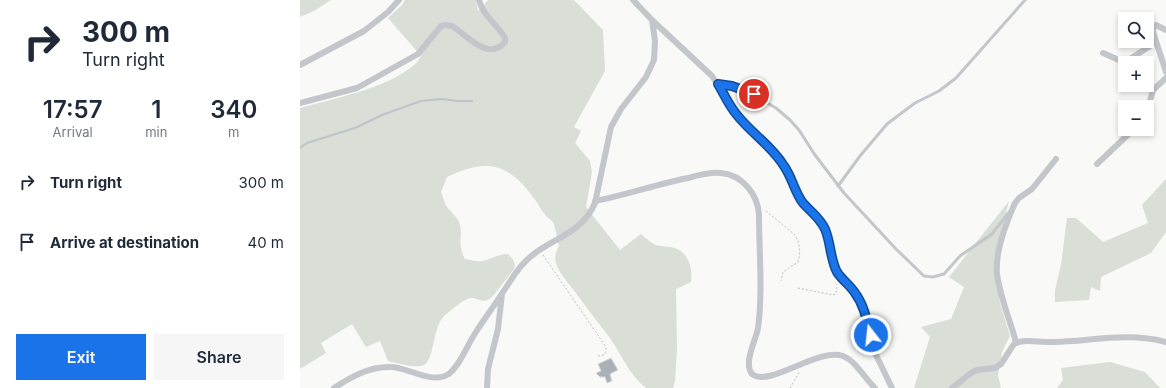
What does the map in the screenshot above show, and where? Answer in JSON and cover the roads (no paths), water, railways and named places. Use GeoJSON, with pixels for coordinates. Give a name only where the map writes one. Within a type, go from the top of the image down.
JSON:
{"type":"FeatureCollection","features":[{"type":"Feature","properties":{"kind":"street"},"geometry":{"type":"LineString","coordinates":[[300,65],[364,31],[388,12],[399,0]]}},
{"type":"Feature","properties":{"kind":"street"},"geometry":{"type":"LineString","coordinates":[[300,103],[357,88],[372,80],[418,54],[441,26],[452,26],[485,49],[492,50],[498,48],[505,42],[505,38],[486,16],[482,10],[479,0]]}},
{"type":"Feature","properties":{"kind":"street"},"geometry":{"type":"LineString","coordinates":[[633,0],[652,20],[712,76],[737,115],[769,146],[781,161],[803,203],[819,219],[825,230],[830,253],[836,270],[854,291],[860,301],[876,355],[892,388]]}},
{"type":"Feature","properties":{"kind":"street"},"geometry":{"type":"LineString","coordinates":[[334,388],[362,373],[382,367],[392,366],[436,378],[446,376],[458,363],[474,336],[527,259],[577,227],[592,209],[595,201],[612,126],[621,110],[646,77],[654,60],[655,41],[652,20]]}},
{"type":"Feature","properties":{"kind":"street"},"geometry":{"type":"LineString","coordinates":[[1166,30],[1156,25],[1153,26],[1153,32],[1166,72]]}},
{"type":"Feature","properties":{"kind":"street"},"geometry":{"type":"LineString","coordinates":[[1103,53],[1121,61],[1127,61],[1156,42]]}},
{"type":"Feature","properties":{"kind":"street"},"geometry":{"type":"LineString","coordinates":[[1150,100],[1153,90],[1166,78]]}},
{"type":"Feature","properties":{"kind":"street"},"geometry":{"type":"LineString","coordinates":[[1097,164],[1127,136]]}},
{"type":"Feature","properties":{"kind":"street"},"geometry":{"type":"LineString","coordinates":[[1016,342],[999,284],[997,266],[1000,249],[1013,208],[1019,198],[1032,189],[1056,158]]}},
{"type":"Feature","properties":{"kind":"street"},"geometry":{"type":"LineString","coordinates":[[595,201],[616,197],[665,183],[713,173],[727,174],[744,183],[751,190],[757,204],[759,216],[759,313],[756,340],[749,360],[750,370],[756,377],[760,379],[768,379],[802,366],[820,357],[837,355],[849,359],[867,381],[875,388]]}},
{"type":"Feature","properties":{"kind":"street"},"geometry":{"type":"LineString","coordinates":[[487,388],[488,369],[498,329],[502,294]]}},
{"type":"Feature","properties":{"kind":"street"},"geometry":{"type":"LineString","coordinates":[[952,388],[971,372],[995,368],[1001,364],[1016,342],[1054,342],[1122,336],[1166,342]]}},
{"type":"Feature","properties":{"kind":"lane"},"geometry":{"type":"LineString","coordinates":[[838,186],[860,156],[887,124],[908,108],[938,91],[956,78],[1025,0]]}},
{"type":"Feature","properties":{"kind":"lane"},"geometry":{"type":"LineString","coordinates":[[718,84],[732,86],[754,94],[776,108],[790,120],[799,130],[838,186],[909,263],[918,272],[928,277],[944,274],[960,256],[992,234],[1013,208]]}},
{"type":"Feature","properties":{"kind":"waterway"},"geometry":{"type":"LineString","coordinates":[[300,148],[307,143],[355,128],[382,115],[421,101],[442,99],[472,101]]}}]}
